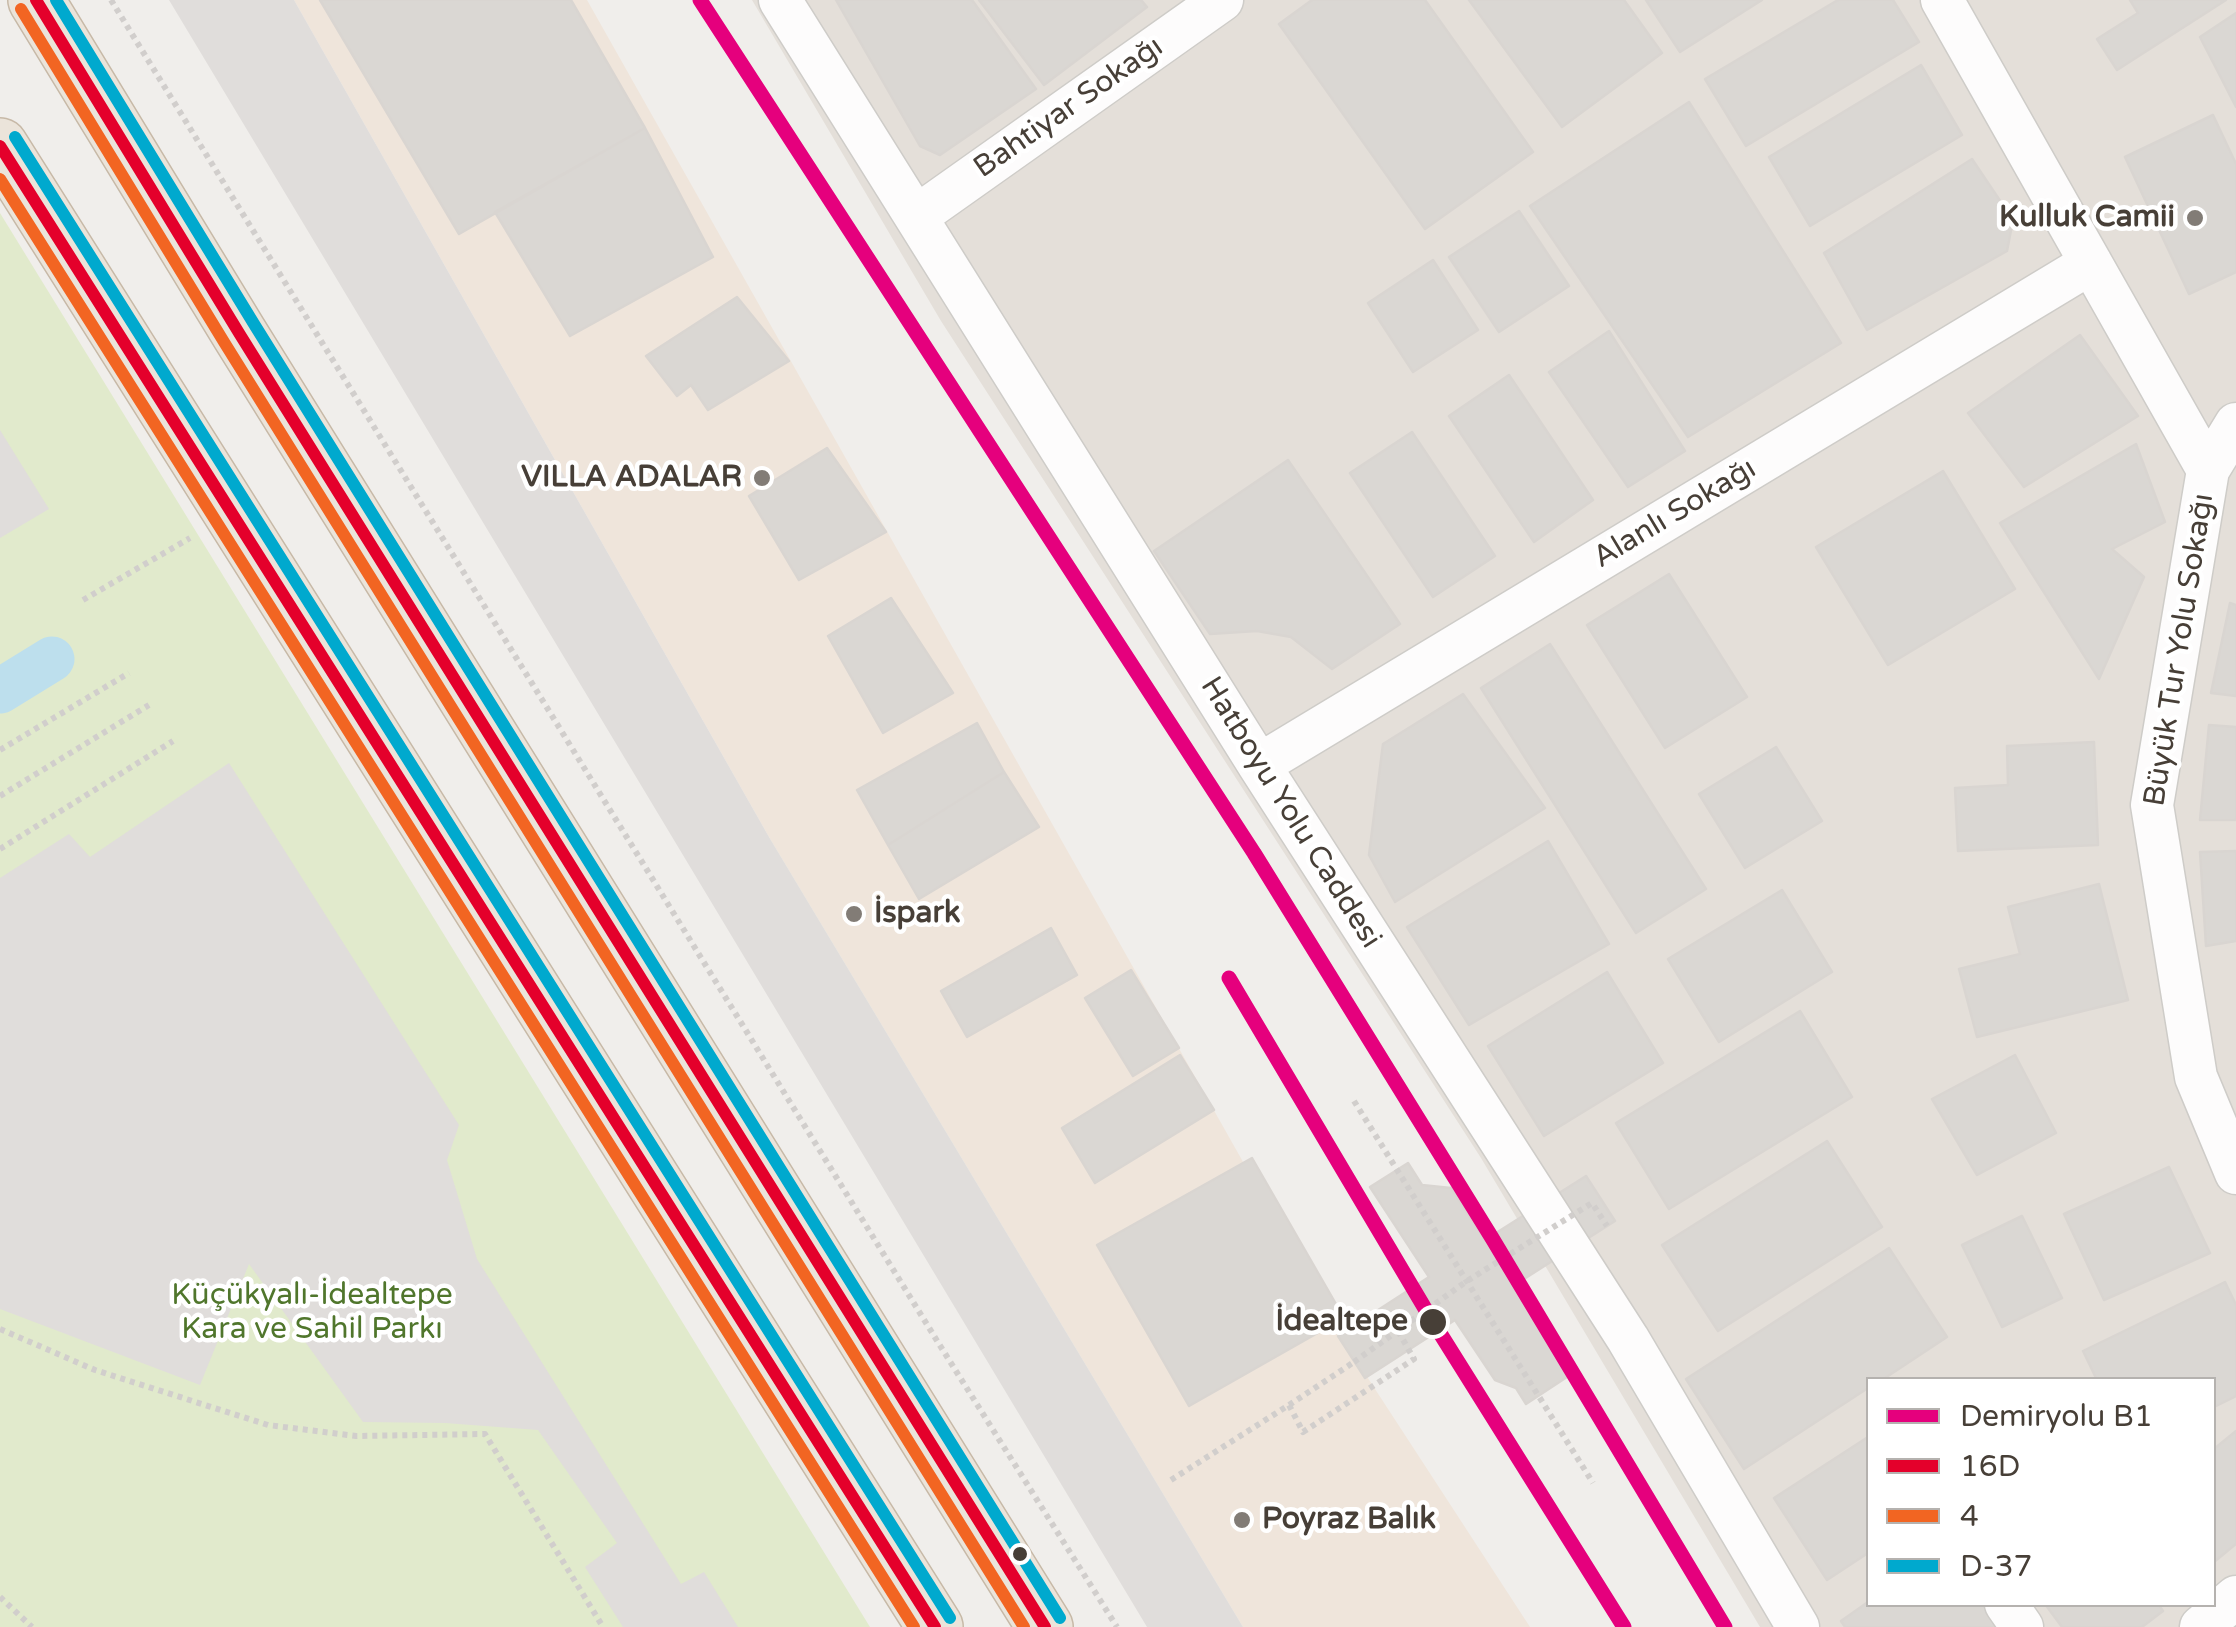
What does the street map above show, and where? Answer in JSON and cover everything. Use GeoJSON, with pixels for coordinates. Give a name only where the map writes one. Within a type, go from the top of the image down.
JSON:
{"type":"FeatureCollection","features":[{"type":"Feature","properties":{"kind":"highway"},"geometry":{"type":"LineString","coordinates":[[36,0],[260,367],[1045,1627]]}},
{"type":"Feature","properties":{"kind":"highway"},"geometry":{"type":"LineString","coordinates":[[0,146],[935,1627]]}},
{"type":"Feature","properties":{"kind":"street","name":"Hatboyu Yolu Caddesi"},"geometry":{"type":"LineString","coordinates":[[780,0],[1259,765],[1628,1339],[1798,1627]]}},
{"type":"Feature","properties":{"kind":"street"},"geometry":{"type":"LineString","coordinates":[[1942,0],[2208,470]]}},
{"type":"Feature","properties":{"kind":"street","name":"Bahtiyar Sokağı"},"geometry":{"type":"LineString","coordinates":[[916,216],[1206,4]]}},
{"type":"Feature","properties":{"kind":"street","name":"Alanlı Sokağı"},"geometry":{"type":"LineString","coordinates":[[1259,765],[2091,262]]}},
{"type":"Feature","properties":{"kind":"street","name":"Büyük Tur Yolu Sokağı"},"geometry":{"type":"LineString","coordinates":[[2236,424],[2208,470],[2152,805],[2196,1077],[2236,1174]]}},
{"type":"Feature","properties":{"kind":"street"},"geometry":{"type":"LineString","coordinates":[[2200,1627],[2236,1597]]}},
{"type":"Feature","properties":{"kind":"path"},"geometry":{"type":"LineString","coordinates":[[111,0],[1117,1627]]}},
{"type":"Feature","properties":{"kind":"path"},"geometry":{"type":"LineString","coordinates":[[83,600],[190,538]]}},
{"type":"Feature","properties":{"kind":"path"},"geometry":{"type":"LineString","coordinates":[[0,750],[128,673]]}},
{"type":"Feature","properties":{"kind":"path"},"geometry":{"type":"LineString","coordinates":[[0,796],[150,704]]}},
{"type":"Feature","properties":{"kind":"path"},"geometry":{"type":"LineString","coordinates":[[0,848],[173,741]]}},
{"type":"Feature","properties":{"kind":"path"},"geometry":{"type":"LineString","coordinates":[[1354,1101],[1594,1483]]}},
{"type":"Feature","properties":{"kind":"path"},"geometry":{"type":"LineString","coordinates":[[1171,1480],[1592,1203],[1606,1226]]}},
{"type":"Feature","properties":{"kind":"path"},"geometry":{"type":"LineString","coordinates":[[0,1329],[95,1370],[268,1425],[356,1436],[485,1434],[604,1627]]}},
{"type":"Feature","properties":{"kind":"path"},"geometry":{"type":"LineString","coordinates":[[1290,1405],[1302,1432],[1414,1359],[1398,1330]]}},
{"type":"Feature","properties":{"kind":"path"},"geometry":{"type":"LineString","coordinates":[[0,1597],[32,1627]]}},
{"type":"Feature","properties":{"kind":"shaded area"},"geometry":{"type":"Polygon","coordinates":[[[169,0],[294,0],[769,837],[1243,1627],[1147,1627],[169,0]]]}},
{"type":"Feature","properties":{"kind":"shaded area"},"geometry":{"type":"Polygon","coordinates":[[[294,0],[587,0],[1347,1346],[1530,1627],[1243,1627],[769,837],[294,0]]]}},
{"type":"Feature","properties":{"kind":"shaded area"},"geometry":{"type":"Polygon","coordinates":[[[752,0],[2236,0],[2236,1627],[1760,1627],[1481,1158],[941,321],[752,0]]]}},
{"type":"Feature","properties":{"kind":"shaded area"},"geometry":{"type":"Polygon","coordinates":[[[0,430],[49,509],[0,538],[0,430]]]}},
{"type":"Feature","properties":{"kind":"shaded area"},"geometry":{"type":"Polygon","coordinates":[[[229,763],[459,1125],[447,1160],[477,1259],[681,1584],[704,1572],[738,1627],[623,1627],[585,1567],[617,1543],[538,1430],[363,1422],[249,1264],[200,1385],[0,1309],[0,878],[69,834],[90,857],[229,763]]]}},
{"type":"Feature","properties":{"kind":"green space","name":"Küçükyalı-İdealtepe Kara ve Sahil Parkı"},"geometry":{"type":"Polygon","coordinates":[[[0,213],[870,1627],[0,1627],[0,213]]]}},
{"type":"Feature","properties":{"kind":"building"},"geometry":{"type":"Polygon","coordinates":[[[320,0],[571,0],[645,128],[459,234],[320,0]]]}},
{"type":"Feature","properties":{"kind":"building"},"geometry":{"type":"Polygon","coordinates":[[[836,0],[972,0],[1036,89],[940,155],[920,146],[836,0]]]}},
{"type":"Feature","properties":{"kind":"building"},"geometry":{"type":"Polygon","coordinates":[[[979,0],[1141,0],[1147,7],[1044,85],[979,0]]]}},
{"type":"Feature","properties":{"kind":"building"},"geometry":{"type":"Polygon","coordinates":[[[1312,0],[1425,0],[1533,152],[1425,229],[1279,24],[1312,0]]]}},
{"type":"Feature","properties":{"kind":"building"},"geometry":{"type":"Polygon","coordinates":[[[1469,0],[1624,0],[1662,53],[1562,127],[1469,0]]]}},
{"type":"Feature","properties":{"kind":"building"},"geometry":{"type":"Polygon","coordinates":[[[1646,0],[1762,0],[1680,52],[1646,0]]]}},
{"type":"Feature","properties":{"kind":"building"},"geometry":{"type":"Polygon","coordinates":[[[1838,0],[1893,0],[1919,42],[1746,146],[1705,79],[1838,0]]]}},
{"type":"Feature","properties":{"kind":"building"},"geometry":{"type":"Polygon","coordinates":[[[2130,0],[2226,0],[2117,70],[2097,39],[2138,13],[2130,0]]]}},
{"type":"Feature","properties":{"kind":"building"},"geometry":{"type":"Polygon","coordinates":[[[2236,13],[2236,107],[2200,37],[2236,13]]]}},
{"type":"Feature","properties":{"kind":"building"},"geometry":{"type":"Polygon","coordinates":[[[1921,65],[1962,135],[1810,226],[1769,157],[1921,65]]]}},
{"type":"Feature","properties":{"kind":"building"},"geometry":{"type":"Polygon","coordinates":[[[1689,102],[1841,343],[1688,437],[1530,206],[1689,102]]]}},
{"type":"Feature","properties":{"kind":"building","name":"Kulluk Camii"},"geometry":{"type":"Polygon","coordinates":[[[2213,115],[2236,164],[2236,272],[2189,294],[2125,157],[2213,115]]]}},
{"type":"Feature","properties":{"kind":"building"},"geometry":{"type":"Polygon","coordinates":[[[645,128],[713,257],[570,336],[495,212],[645,128]]]}},
{"type":"Feature","properties":{"kind":"building"},"geometry":{"type":"Polygon","coordinates":[[[1972,159],[2013,220],[2007,251],[1867,330],[1824,253],[1972,159]]]}},
{"type":"Feature","properties":{"kind":"building"},"geometry":{"type":"Polygon","coordinates":[[[1519,211],[1569,286],[1499,332],[1449,257],[1519,211]]]}},
{"type":"Feature","properties":{"kind":"building"},"geometry":{"type":"Polygon","coordinates":[[[1433,260],[1478,330],[1413,372],[1368,303],[1433,260]]]}},
{"type":"Feature","properties":{"kind":"building"},"geometry":{"type":"Polygon","coordinates":[[[737,297],[789,361],[708,410],[691,385],[677,396],[646,356],[737,297]]]}},
{"type":"Feature","properties":{"kind":"building"},"geometry":{"type":"Polygon","coordinates":[[[1609,331],[1685,451],[1628,487],[1549,372],[1609,331]]]}},
{"type":"Feature","properties":{"kind":"building"},"geometry":{"type":"Polygon","coordinates":[[[2080,335],[2138,416],[2024,487],[1968,413],[2080,335]]]}},
{"type":"Feature","properties":{"kind":"building"},"geometry":{"type":"Polygon","coordinates":[[[1509,375],[1593,500],[1534,542],[1449,416],[1509,375]]]}},
{"type":"Feature","properties":{"kind":"building"},"geometry":{"type":"Polygon","coordinates":[[[1412,432],[1495,556],[1433,597],[1350,473],[1412,432]]]}},
{"type":"Feature","properties":{"kind":"building"},"geometry":{"type":"Polygon","coordinates":[[[2136,444],[2165,522],[2112,549],[2144,577],[2099,679],[2000,523],[2136,444]]]}},
{"type":"Feature","properties":{"kind":"building"},"geometry":{"type":"Polygon","coordinates":[[[827,448],[886,532],[799,580],[749,496],[827,448]]]}},
{"type":"Feature","properties":{"kind":"building"},"geometry":{"type":"Polygon","coordinates":[[[1288,460],[1400,624],[1332,669],[1291,637],[1257,631],[1210,634],[1154,551],[1288,460]]]}},
{"type":"Feature","properties":{"kind":"building"},"geometry":{"type":"Polygon","coordinates":[[[1943,471],[2015,589],[1888,665],[1816,547],[1943,471]]]}},
{"type":"Feature","properties":{"kind":"building"},"geometry":{"type":"Polygon","coordinates":[[[1669,574],[1747,697],[1665,748],[1587,625],[1669,574]]]}},
{"type":"Feature","properties":{"kind":"building"},"geometry":{"type":"Polygon","coordinates":[[[891,598],[953,693],[883,733],[828,636],[891,598]]]}},
{"type":"Feature","properties":{"kind":"building"},"geometry":{"type":"Polygon","coordinates":[[[2230,603],[2236,605],[2236,696],[2211,693],[2230,603]]]}},
{"type":"Feature","properties":{"kind":"building"},"geometry":{"type":"Polygon","coordinates":[[[1550,644],[1706,889],[1636,933],[1481,688],[1550,644]]]}},
{"type":"Feature","properties":{"kind":"building"},"geometry":{"type":"Polygon","coordinates":[[[1463,694],[1545,808],[1395,902],[1369,855],[1383,744],[1463,694]]]}},
{"type":"Feature","properties":{"kind":"building"},"geometry":{"type":"Polygon","coordinates":[[[977,723],[1004,772],[888,845],[857,790],[977,723]]]}},
{"type":"Feature","properties":{"kind":"building"},"geometry":{"type":"Polygon","coordinates":[[[2209,725],[2236,727],[2236,820],[2200,820],[2209,725]]]}},
{"type":"Feature","properties":{"kind":"building"},"geometry":{"type":"Polygon","coordinates":[[[2094,742],[2098,845],[1958,851],[1955,788],[2008,785],[2007,746],[2094,742]]]}},
{"type":"Feature","properties":{"kind":"building"},"geometry":{"type":"Polygon","coordinates":[[[1776,747],[1822,821],[1745,868],[1699,794],[1776,747]]]}},
{"type":"Feature","properties":{"kind":"building"},"geometry":{"type":"Polygon","coordinates":[[[1004,772],[1039,827],[919,899],[888,845],[1004,772]]]}},
{"type":"Feature","properties":{"kind":"building"},"geometry":{"type":"Polygon","coordinates":[[[1548,841],[1609,944],[1469,1025],[1407,927],[1548,841]]]}},
{"type":"Feature","properties":{"kind":"building"},"geometry":{"type":"Polygon","coordinates":[[[2236,851],[2236,941],[2206,946],[2200,852],[2236,851]]]}},
{"type":"Feature","properties":{"kind":"building"},"geometry":{"type":"Polygon","coordinates":[[[2099,884],[2128,1000],[1977,1037],[1959,969],[2020,954],[2008,907],[2099,884]]]}},
{"type":"Feature","properties":{"kind":"building"},"geometry":{"type":"Polygon","coordinates":[[[1782,890],[1832,972],[1719,1042],[1668,959],[1782,890]]]}},
{"type":"Feature","properties":{"kind":"building"},"geometry":{"type":"Polygon","coordinates":[[[1051,928],[1077,975],[967,1037],[941,991],[1051,928]]]}},
{"type":"Feature","properties":{"kind":"building"},"geometry":{"type":"Polygon","coordinates":[[[1131,970],[1179,1048],[1133,1076],[1085,998],[1131,970]]]}},
{"type":"Feature","properties":{"kind":"building"},"geometry":{"type":"Polygon","coordinates":[[[1607,972],[1663,1063],[1544,1136],[1488,1046],[1607,972]]]}},
{"type":"Feature","properties":{"kind":"building"},"geometry":{"type":"Polygon","coordinates":[[[1800,1011],[1852,1097],[1669,1209],[1616,1123],[1800,1011]]]}},
{"type":"Feature","properties":{"kind":"building"},"geometry":{"type":"Polygon","coordinates":[[[1180,1055],[1214,1110],[1095,1183],[1062,1128],[1180,1055]]]}},
{"type":"Feature","properties":{"kind":"building"},"geometry":{"type":"Polygon","coordinates":[[[2015,1055],[2056,1133],[1977,1175],[1932,1099],[2015,1055]]]}},
{"type":"Feature","properties":{"kind":"building"},"geometry":{"type":"Polygon","coordinates":[[[1827,1141],[1882,1227],[1718,1331],[1662,1245],[1827,1141]]]}},
{"type":"Feature","properties":{"kind":"building"},"geometry":{"type":"Polygon","coordinates":[[[1252,1158],[1344,1318],[1189,1406],[1097,1245],[1252,1158]]]}},
{"type":"Feature","properties":{"kind":"building"},"geometry":{"type":"Polygon","coordinates":[[[1408,1163],[1422,1185],[1451,1188],[1485,1240],[1586,1176],[1615,1221],[1513,1286],[1570,1375],[1526,1404],[1516,1388],[1495,1380],[1455,1320],[1365,1378],[1338,1336],[1429,1277],[1370,1187],[1408,1163]]]}},
{"type":"Feature","properties":{"kind":"building"},"geometry":{"type":"Polygon","coordinates":[[[2169,1167],[2210,1253],[2104,1300],[2064,1214],[2169,1167]]]}},
{"type":"Feature","properties":{"kind":"building"},"geometry":{"type":"Polygon","coordinates":[[[2022,1216],[2062,1298],[2002,1327],[1962,1245],[2022,1216]]]}},
{"type":"Feature","properties":{"kind":"building"},"geometry":{"type":"Polygon","coordinates":[[[1889,1248],[1947,1337],[1887,1377],[1866,1377],[1866,1389],[1744,1469],[1686,1379],[1889,1248]]]}},
{"type":"Feature","properties":{"kind":"building"},"geometry":{"type":"Polygon","coordinates":[[[2225,1282],[2236,1305],[2236,1396],[2216,1406],[2216,1377],[2096,1377],[2083,1351],[2225,1282]]]}},
{"type":"Feature","properties":{"kind":"building"},"geometry":{"type":"Polygon","coordinates":[[[2236,1431],[2236,1544],[2216,1560],[2216,1447],[2236,1431]]]}},
{"type":"Feature","properties":{"kind":"building"},"geometry":{"type":"Polygon","coordinates":[[[1866,1438],[1866,1554],[1827,1580],[1774,1498],[1866,1438]]]}},
{"type":"Feature","properties":{"kind":"building"},"geometry":{"type":"Polygon","coordinates":[[[1866,1603],[1866,1607],[1985,1607],[1998,1627],[1845,1627],[1841,1621],[1866,1603]]]}},
{"type":"Feature","properties":{"kind":"building"},"geometry":{"type":"Polygon","coordinates":[[[2047,1607],[2160,1607],[2163,1611],[2142,1627],[2062,1627],[2047,1607]]]}},
{"type":"Feature","properties":{"kind":"waterway"},"geometry":{"type":"LineString","coordinates":[[0,691],[52,659]]}},
{"type":"Feature","properties":{"kind":"rail line","name":"B1"},"geometry":{"type":"LineString","coordinates":[[700,0],[1254,853],[1492,1238],[1725,1627]]}},
{"type":"Feature","properties":{"kind":"rail line","name":"B1"},"geometry":{"type":"LineString","coordinates":[[1229,978],[1433,1322],[1624,1627]]}},
{"type":"Feature","properties":{"kind":"transit line","name":"16D"},"geometry":{"type":"LineString","coordinates":[[36,0],[1045,1627]]}},
{"type":"Feature","properties":{"kind":"transit line","name":"D-37"},"geometry":{"type":"LineString","coordinates":[[56,0],[1060,1618]]}},
{"type":"Feature","properties":{"kind":"transit line","name":"4"},"geometry":{"type":"LineString","coordinates":[[21,9],[1024,1627]]}},
{"type":"Feature","properties":{"kind":"transit line","name":"D-37"},"geometry":{"type":"LineString","coordinates":[[15,137],[950,1618]]}},
{"type":"Feature","properties":{"kind":"transit line","name":"16D"},"geometry":{"type":"LineString","coordinates":[[0,146],[935,1627]]}},
{"type":"Feature","properties":{"kind":"transit line","name":"4"},"geometry":{"type":"LineString","coordinates":[[0,179],[914,1627]]}},
{"type":"Feature","properties":{"kind":"place","name":"Kulluk Camii"},"geometry":{"type":"Point","coordinates":[2195,218]}},
{"type":"Feature","properties":{"kind":"place","name":"VILLA ADALAR"},"geometry":{"type":"Point","coordinates":[762,478]}},
{"type":"Feature","properties":{"kind":"place","name":"İspark"},"geometry":{"type":"Point","coordinates":[854,914]}},
{"type":"Feature","properties":{"kind":"place","name":"İdealtepe"},"geometry":{"type":"Point","coordinates":[1433,1322]}},
{"type":"Feature","properties":{"kind":"place","name":"Poyraz Balık"},"geometry":{"type":"Point","coordinates":[1242,1520]}}]}
